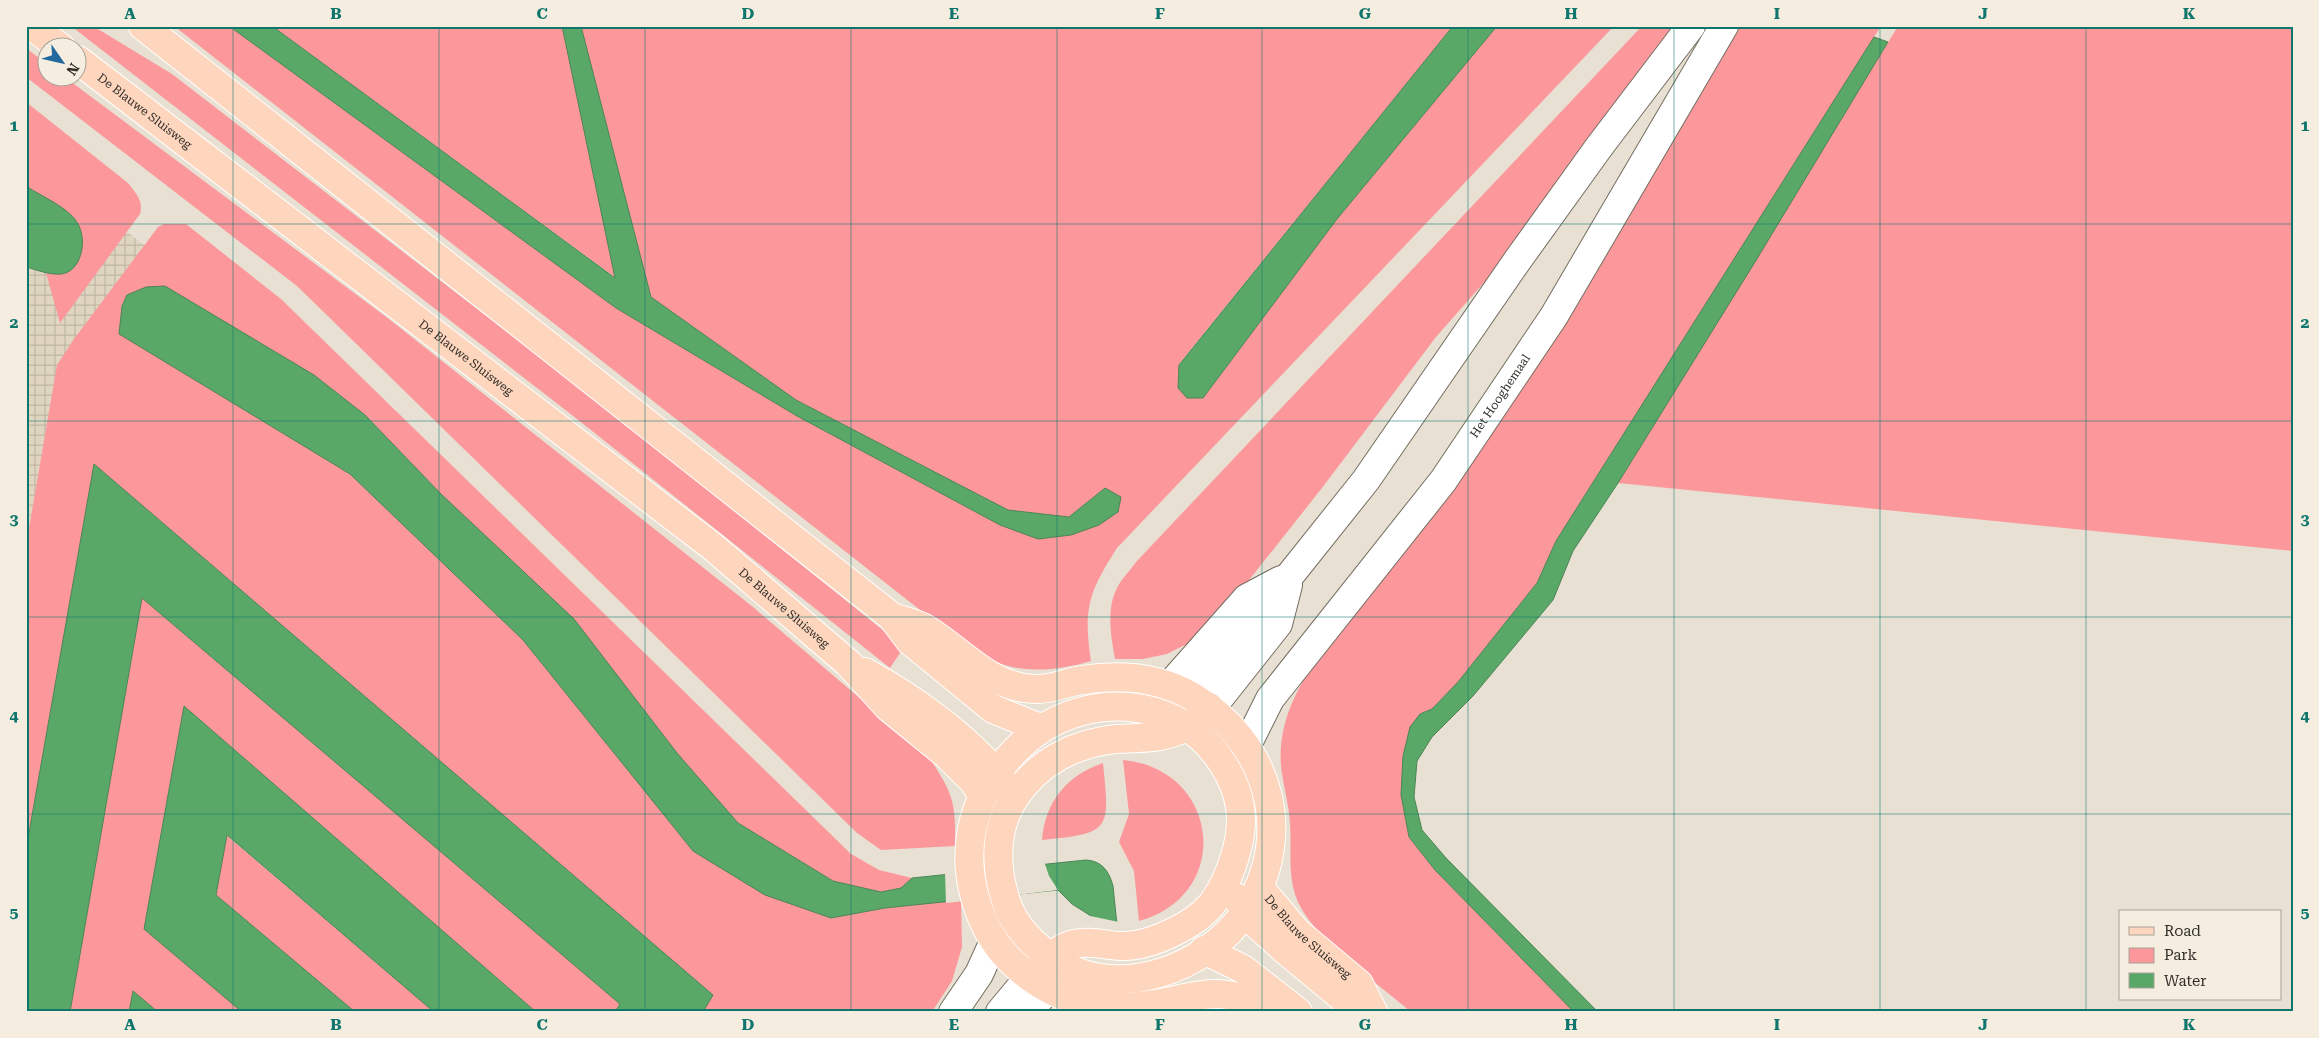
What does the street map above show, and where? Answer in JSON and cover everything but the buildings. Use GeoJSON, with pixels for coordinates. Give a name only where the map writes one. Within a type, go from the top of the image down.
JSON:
{"type":"FeatureCollection","features":[{"type":"Feature","properties":{"kind":"main road"},"geometry":{"type":"LineString","coordinates":[[32,26],[48,38]]}},
{"type":"Feature","properties":{"kind":"main road"},"geometry":{"type":"LineString","coordinates":[[143,26],[892,618],[910,641],[993,709],[1040,728]]}},
{"type":"Feature","properties":{"kind":"main road","name":"De Blauwe Sluisweg"},"geometry":{"type":"LineString","coordinates":[[88,68],[713,547],[848,662],[888,707],[961,768],[974,782],[982,796]]}},
{"type":"Feature","properties":{"kind":"main road"},"geometry":{"type":"LineString","coordinates":[[892,618],[924,627],[998,680],[1035,689],[1080,680],[1140,678],[1191,697],[1221,717],[1247,745],[1267,789],[1271,820],[1266,864],[1259,887],[1246,911],[1233,926],[1204,950],[1177,966],[1134,980],[1096,978],[1060,963],[1018,925],[1005,896],[999,872],[998,850],[1007,812],[1015,797],[1044,765],[1073,749],[1106,740],[1154,739],[1179,721],[1191,697]]}},
{"type":"Feature","properties":{"kind":"main road","name":"De Blauwe Sluisweg"},"geometry":{"type":"LineString","coordinates":[[848,662],[899,690],[962,741],[996,772],[1015,797]]}},
{"type":"Feature","properties":{"kind":"main road"},"geometry":{"type":"LineString","coordinates":[[1052,994],[1062,949],[1074,944],[1093,943],[1126,946],[1154,939],[1183,927],[1211,904],[1232,867],[1242,828],[1240,804],[1231,776],[1221,760],[1208,742],[1179,721],[1151,710],[1130,708],[1098,709],[1055,719],[1040,728],[996,772],[982,796],[971,836],[969,863],[976,899],[994,941],[1052,994],[1099,1005],[1161,1003],[1210,993],[1239,996],[1266,1012]]}},
{"type":"Feature","properties":{"kind":"main road","name":"De Blauwe Sluisweg"},"geometry":{"type":"LineString","coordinates":[[1225,882],[1246,911],[1285,950],[1344,999],[1373,1012]]}},
{"type":"Feature","properties":{"kind":"main road","name":"De Blauwe Sluisweg"},"geometry":{"type":"LineString","coordinates":[[1259,887],[1297,932],[1359,984],[1373,1012]]}},
{"type":"Feature","properties":{"kind":"main road"},"geometry":{"type":"LineString","coordinates":[[1204,950],[1243,969],[1298,1012]]}},
{"type":"Feature","properties":{"kind":"street"},"geometry":{"type":"LineString","coordinates":[[1191,697],[1247,598],[1291,574],[1366,480],[1566,193],[1691,26]]}},
{"type":"Feature","properties":{"kind":"street","name":"Het Hooghemaal"},"geometry":{"type":"LineString","coordinates":[[1247,745],[1270,698],[1443,481],[1554,316],[1724,26]]}},
{"type":"Feature","properties":{"kind":"street"},"geometry":{"type":"LineString","coordinates":[[1191,697],[1221,696],[1278,624],[1291,574]]}},
{"type":"Feature","properties":{"kind":"street"},"geometry":{"type":"LineString","coordinates":[[953,1012],[979,974],[994,941]]}},
{"type":"Feature","properties":{"kind":"street"},"geometry":{"type":"LineString","coordinates":[[1000,1012],[1052,994]]}},
{"type":"Feature","properties":{"kind":"street"},"geometry":{"type":"LineString","coordinates":[[1028,1012],[1052,994]]}},
{"type":"Feature","properties":{"kind":"shaded area"},"geometry":{"type":"Polygon","coordinates":[[[26,156],[167,262],[26,747],[26,156]]]}},
{"type":"Feature","properties":{"kind":"green space"},"geometry":{"type":"Polygon","coordinates":[[[71,26],[93,26],[172,74],[598,402],[904,647],[890,668],[577,419],[71,26]]]}},
{"type":"Feature","properties":{"kind":"green space"},"geometry":{"type":"Polygon","coordinates":[[[174,26],[229,26],[616,308],[797,416],[1000,525],[1071,535],[1105,488],[1069,517],[1008,510],[796,400],[651,297],[581,26],[1453,26],[1179,364],[1203,398],[1337,219],[1497,26],[1614,26],[1117,548],[1100,577],[1090,601],[1088,627],[1091,661],[1067,667],[1041,670],[1003,665],[961,642],[174,26]]]}},
{"type":"Feature","properties":{"kind":"green space"},"geometry":{"type":"Polygon","coordinates":[[[272,26],[562,26],[616,278],[272,26]]]}},
{"type":"Feature","properties":{"kind":"green space"},"geometry":{"type":"Polygon","coordinates":[[[1642,26],[1679,26],[1510,253],[1436,337],[1322,488],[1219,618],[1193,641],[1167,654],[1143,659],[1115,659],[1111,632],[1111,605],[1119,585],[1136,562],[1642,26]]]}},
{"type":"Feature","properties":{"kind":"green space"},"geometry":{"type":"Polygon","coordinates":[[[1738,26],[1881,26],[1556,541],[1537,583],[1458,682],[1432,709],[1420,714],[1403,756],[1401,795],[1409,837],[1435,870],[1574,1012],[1411,1012],[1337,950],[1311,922],[1296,898],[1291,877],[1289,816],[1281,766],[1282,737],[1289,711],[1300,686],[1315,661],[1590,279],[1738,26]]]}},
{"type":"Feature","properties":{"kind":"green space"},"geometry":{"type":"Polygon","coordinates":[[[1898,26],[2293,26],[2293,551],[1618,483],[1898,26]]]}},
{"type":"Feature","properties":{"kind":"green space"},"geometry":{"type":"Polygon","coordinates":[[[26,48],[38,57],[38,86],[26,77],[26,48]]]}},
{"type":"Feature","properties":{"kind":"green space"},"geometry":{"type":"Polygon","coordinates":[[[40,88],[79,88],[389,319],[753,607],[929,757],[948,790],[954,808],[955,846],[881,850],[857,833],[297,286],[40,88]]]}},
{"type":"Feature","properties":{"kind":"green space"},"geometry":{"type":"Polygon","coordinates":[[[26,102],[128,183],[141,205],[140,214],[60,323],[46,273],[62,274],[69,214],[26,186],[26,102]]]}},
{"type":"Feature","properties":{"kind":"green space"},"geometry":{"type":"Polygon","coordinates":[[[164,224],[186,224],[281,299],[851,854],[879,870],[912,878],[901,888],[881,892],[833,881],[738,823],[441,494],[365,415],[133,293],[127,295],[259,417],[350,474],[523,640],[693,851],[831,918],[885,908],[961,900],[962,947],[952,981],[932,1012],[703,1012],[713,995],[94,464],[26,850],[26,546],[57,365],[74,339],[158,227],[164,224]]]}},
{"type":"Feature","properties":{"kind":"green space"},"geometry":{"type":"Polygon","coordinates":[[[142,598],[621,1004],[615,1012],[536,1012],[184,706],[144,929],[242,1012],[158,1012],[133,991],[129,1012],[70,1012],[142,598]]]}},
{"type":"Feature","properties":{"kind":"green space"},"geometry":{"type":"Polygon","coordinates":[[[1123,760],[1155,768],[1180,785],[1196,808],[1203,834],[1201,861],[1190,886],[1170,907],[1139,921],[1134,871],[1119,842],[1129,814],[1123,760]]]}},
{"type":"Feature","properties":{"kind":"green space"},"geometry":{"type":"Polygon","coordinates":[[[1103,763],[1106,803],[1105,815],[1101,824],[1082,835],[1042,840],[1048,814],[1060,792],[1079,775],[1103,763]]]}},
{"type":"Feature","properties":{"kind":"green space"},"geometry":{"type":"Polygon","coordinates":[[[226,835],[434,1012],[355,1012],[216,895],[226,835]]]}},
{"type":"Feature","properties":{"kind":"water"},"geometry":{"type":"Polygon","coordinates":[[[229,26],[272,26],[615,278],[562,26],[581,26],[651,297],[796,400],[1008,510],[1069,517],[1105,488],[1121,497],[1118,512],[1099,525],[1071,535],[1038,539],[1000,525],[797,416],[616,308],[229,26]]]}},
{"type":"Feature","properties":{"kind":"water"},"geometry":{"type":"Polygon","coordinates":[[[1453,26],[1497,26],[1337,219],[1203,398],[1187,398],[1178,388],[1179,365],[1453,26]]]}},
{"type":"Feature","properties":{"kind":"water"},"geometry":{"type":"Polygon","coordinates":[[[1874,37],[1888,42],[1755,262],[1618,483],[1573,551],[1553,600],[1473,696],[1432,737],[1417,761],[1414,797],[1422,830],[1446,858],[1598,1012],[1574,1012],[1435,870],[1409,837],[1401,795],[1403,756],[1410,727],[1420,714],[1432,709],[1458,682],[1537,583],[1556,541],[1874,37]]]}},
{"type":"Feature","properties":{"kind":"water"},"geometry":{"type":"Polygon","coordinates":[[[26,186],[63,208],[79,226],[82,248],[78,262],[68,272],[52,274],[26,267],[26,186]]]}},
{"type":"Feature","properties":{"kind":"water"},"geometry":{"type":"Polygon","coordinates":[[[165,286],[314,375],[365,415],[441,494],[574,619],[677,753],[738,823],[833,881],[881,892],[901,888],[912,878],[1086,860],[1101,865],[1107,871],[1113,886],[1126,1012],[1091,916],[1072,904],[1058,890],[885,908],[831,918],[765,895],[693,851],[523,640],[350,474],[119,334],[122,306],[127,295],[146,287],[165,286]]]}},
{"type":"Feature","properties":{"kind":"water"},"geometry":{"type":"Polygon","coordinates":[[[94,464],[713,995],[703,1012],[615,1012],[620,1004],[142,598],[70,1012],[26,1012],[26,850],[94,464]]]}},
{"type":"Feature","properties":{"kind":"water"},"geometry":{"type":"Polygon","coordinates":[[[184,706],[536,1012],[434,1012],[227,835],[216,895],[355,1012],[242,1012],[144,929],[184,706]]]}},
{"type":"Feature","properties":{"kind":"water"},"geometry":{"type":"Polygon","coordinates":[[[133,991],[158,1012],[129,1012],[133,991]]]}},
{"type":"Feature","properties":{"kind":"pier"},"geometry":{"type":"Polygon","coordinates":[[[1044,861],[1049,876],[1058,890],[946,903],[945,872],[1044,861]]]}},
{"type":"Feature","properties":{"kind":"pier"},"geometry":{"type":"Polygon","coordinates":[[[1090,916],[1119,922],[1128,1012],[1099,1012],[1090,916]]]}}]}
